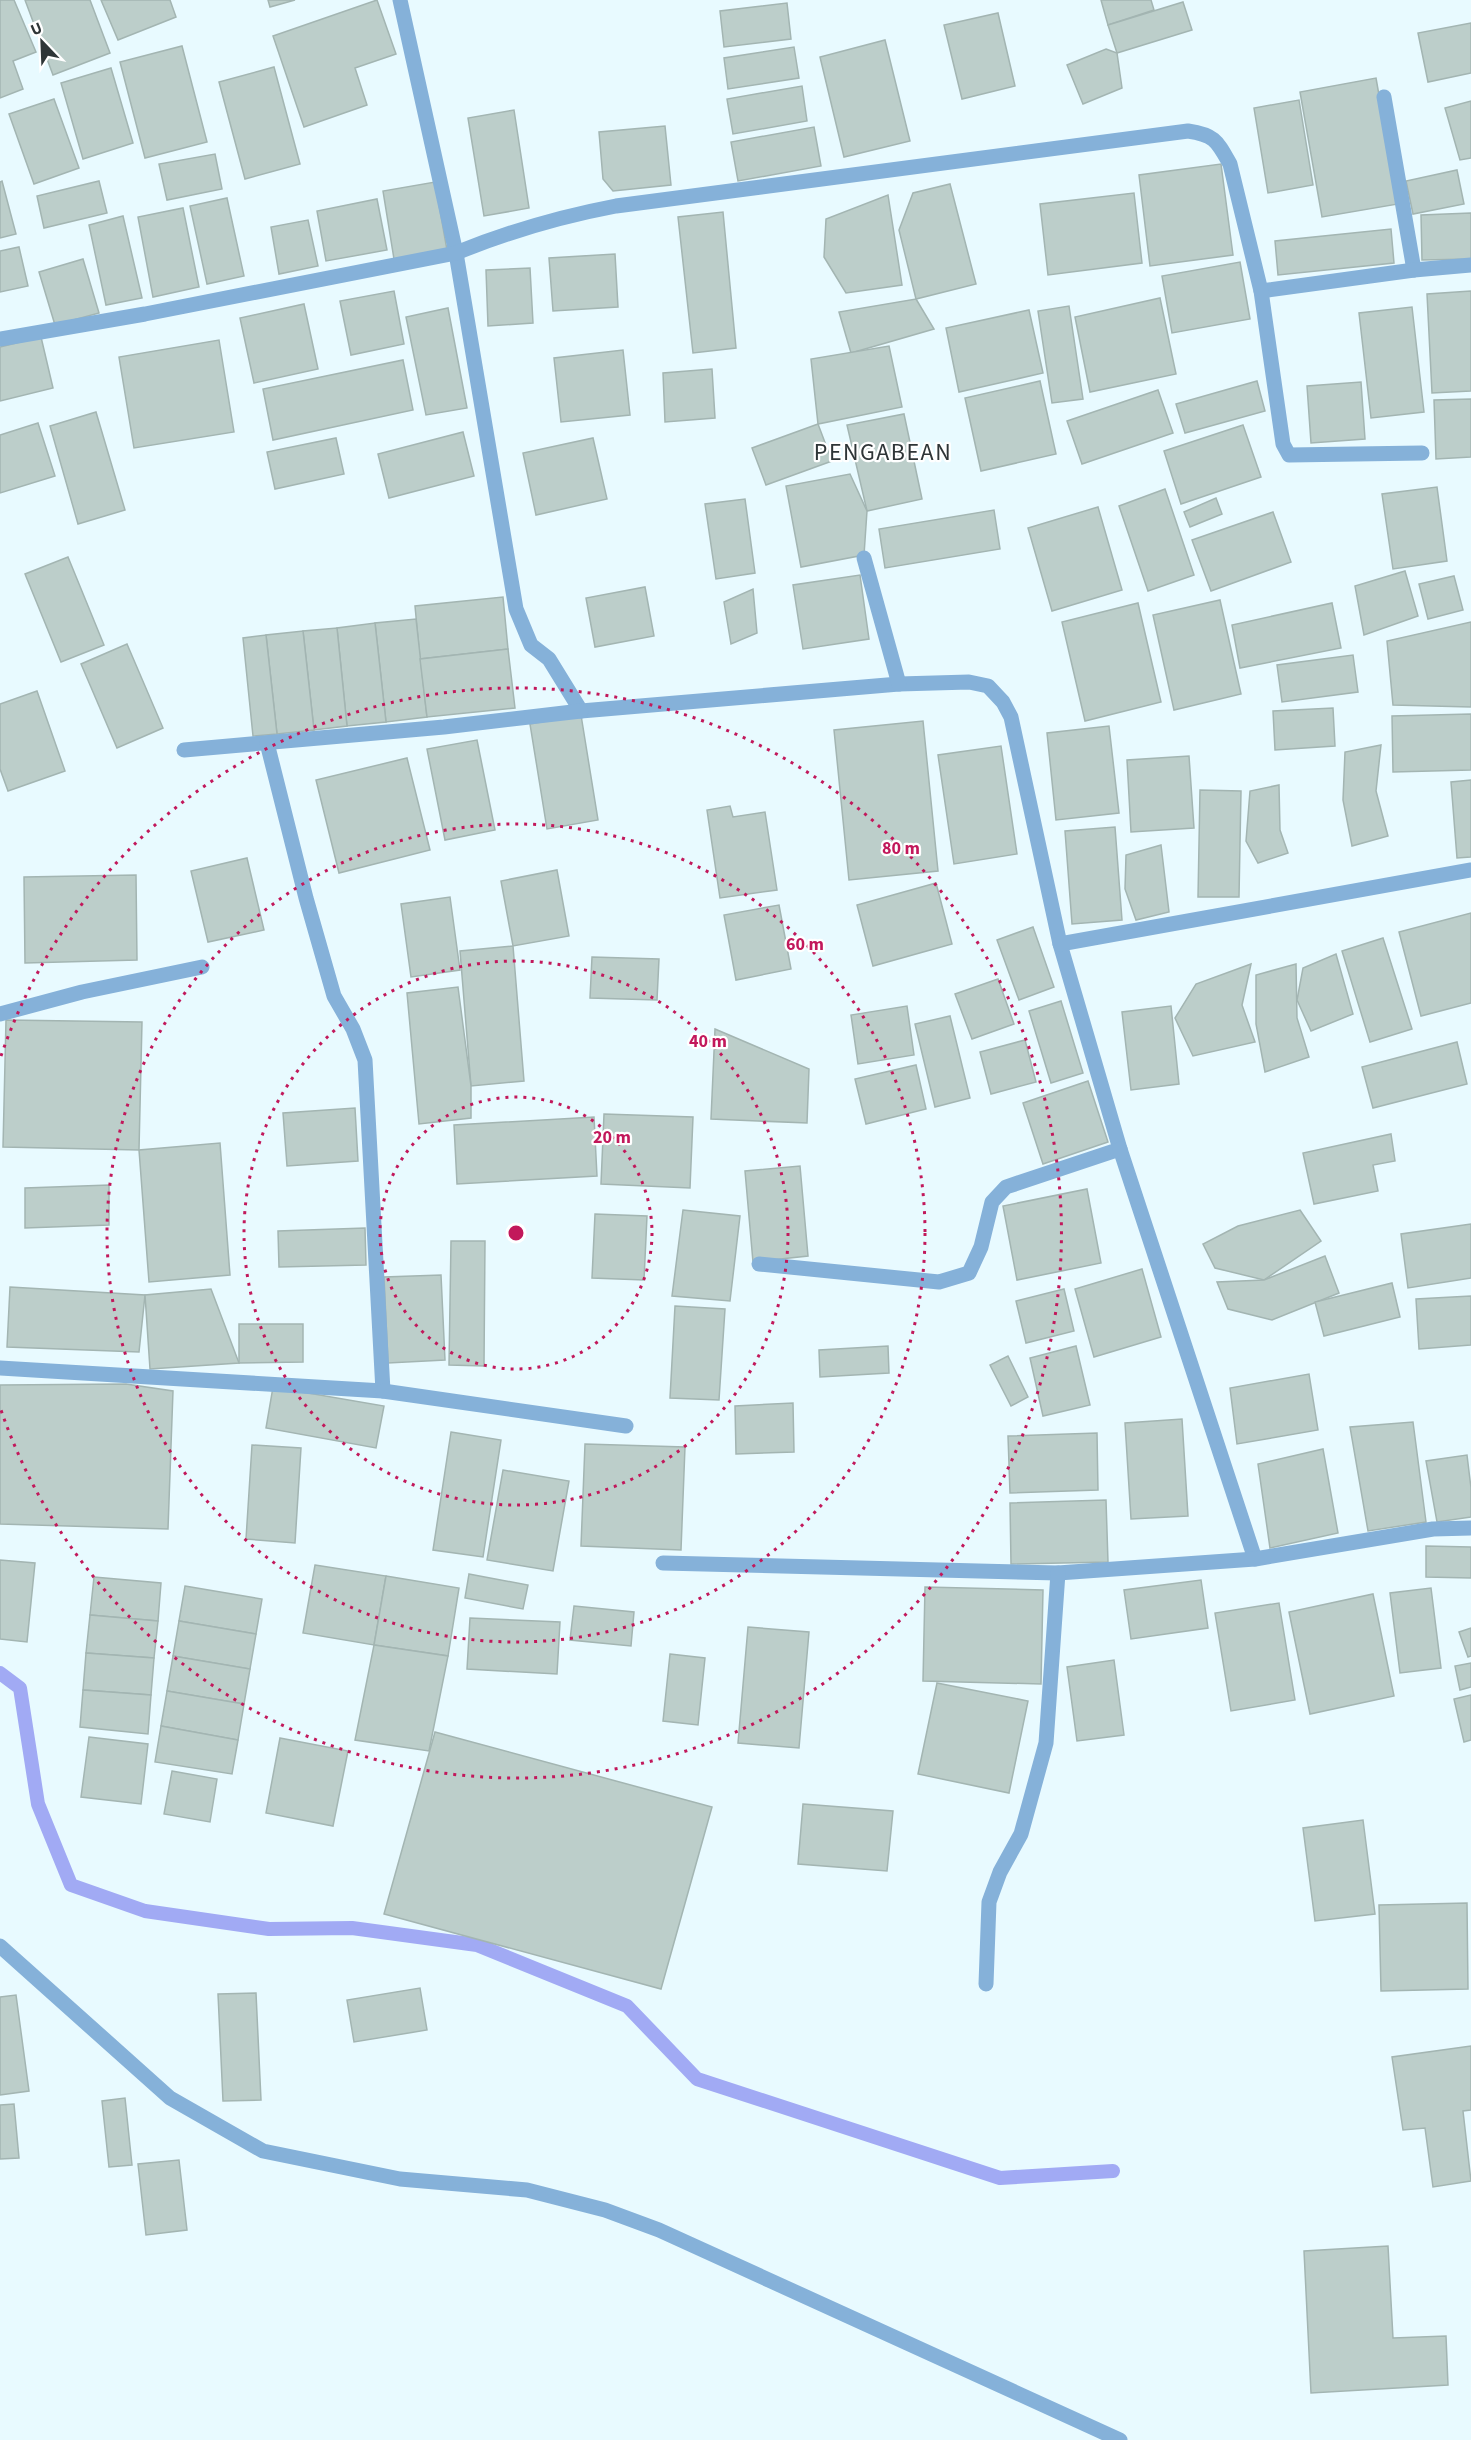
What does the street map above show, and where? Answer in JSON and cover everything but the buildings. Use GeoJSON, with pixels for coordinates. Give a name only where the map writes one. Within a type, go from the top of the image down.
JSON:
{"type":"FeatureCollection","features":[{"type":"Feature","properties":{"kind":"street"},"geometry":{"type":"LineString","coordinates":[[400,0],[456,253],[516,609],[531,645],[549,659],[581,711]]}},
{"type":"Feature","properties":{"kind":"street"},"geometry":{"type":"LineString","coordinates":[[1384,97],[1414,270]]}},
{"type":"Feature","properties":{"kind":"street"},"geometry":{"type":"LineString","coordinates":[[0,339],[145,314],[456,253],[495,237],[562,216],[616,206],[1188,131],[1207,134],[1220,146],[1230,164],[1261,291],[1282,444],[1289,454],[1422,453]]}},
{"type":"Feature","properties":{"kind":"street"},"geometry":{"type":"LineString","coordinates":[[1261,291],[1414,270],[1471,265]]}},
{"type":"Feature","properties":{"kind":"street"},"geometry":{"type":"LineString","coordinates":[[864,558],[899,684]]}},
{"type":"Feature","properties":{"kind":"street"},"geometry":{"type":"LineString","coordinates":[[184,750],[444,727],[581,711],[899,684],[969,682],[988,686],[1004,702],[1011,717],[1060,944],[1120,1149],[1255,1559]]}},
{"type":"Feature","properties":{"kind":"street"},"geometry":{"type":"LineString","coordinates":[[267,743],[334,996],[353,1029],[365,1060],[382,1391]]}},
{"type":"Feature","properties":{"kind":"street"},"geometry":{"type":"LineString","coordinates":[[1060,944],[1471,870]]}},
{"type":"Feature","properties":{"kind":"street"},"geometry":{"type":"LineString","coordinates":[[0,1014],[82,992],[202,967]]}},
{"type":"Feature","properties":{"kind":"street"},"geometry":{"type":"LineString","coordinates":[[759,1264],[939,1282],[969,1273],[981,1246],[992,1202],[1006,1187],[1120,1149]]}},
{"type":"Feature","properties":{"kind":"street"},"geometry":{"type":"LineString","coordinates":[[0,1368],[382,1391],[626,1426]]}},
{"type":"Feature","properties":{"kind":"street"},"geometry":{"type":"LineString","coordinates":[[663,1563],[1058,1573],[1255,1559],[1433,1529],[1471,1528]]}},
{"type":"Feature","properties":{"kind":"street"},"geometry":{"type":"LineString","coordinates":[[986,1984],[989,1902],[1000,1872],[1021,1833],[1046,1743],[1058,1573]]}},
{"type":"Feature","properties":{"kind":"street"},"geometry":{"type":"LineString","coordinates":[[0,1946],[170,2098],[262,2151],[400,2179],[527,2190],[605,2210],[669,2235],[1120,2440]]}},
{"type":"Feature","properties":{"kind":"waterway"},"geometry":{"type":"LineString","coordinates":[[0,1673],[20,1688],[38,1804],[71,1885],[145,1911],[269,1929],[352,1928],[477,1945],[627,2006],[697,2079],[1000,2178],[1113,2171]]}},
{"type":"Feature","properties":{"kind":"district","name":"PENGABEAN"},"geometry":{"type":"Point","coordinates":[883,452]}}]}
